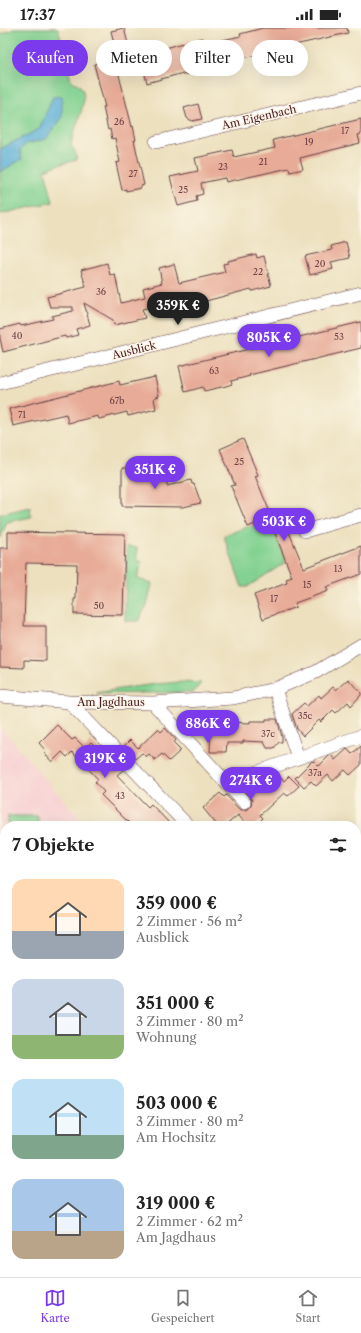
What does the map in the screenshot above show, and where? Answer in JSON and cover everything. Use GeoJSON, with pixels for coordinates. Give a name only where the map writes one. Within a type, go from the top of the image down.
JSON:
{"type":"FeatureCollection","features":[{"type":"Feature","properties":{"kind":"street","name":"Am Eigenbach"},"geometry":{"type":"LineString","coordinates":[[156,142],[361,93]]}},
{"type":"Feature","properties":{"kind":"street","name":"Ausblick"},"geometry":{"type":"LineString","coordinates":[[0,383],[361,293]]}},
{"type":"Feature","properties":{"kind":"street"},"geometry":{"type":"LineString","coordinates":[[305,531],[361,515]]}},
{"type":"Feature","properties":{"kind":"street","name":"Am Jagdhaus"},"geometry":{"type":"LineString","coordinates":[[0,696],[69,702],[153,702],[233,698],[275,689],[316,672],[361,645]]}},
{"type":"Feature","properties":{"kind":"street"},"geometry":{"type":"LineString","coordinates":[[275,689],[298,758]]}},
{"type":"Feature","properties":{"kind":"street","name":"Am Jagdhaus"},"geometry":{"type":"LineString","coordinates":[[69,702],[183,821]]}},
{"type":"Feature","properties":{"kind":"street","name":"Am Jagdhaus"},"geometry":{"type":"LineString","coordinates":[[153,702],[244,802]]}},
{"type":"Feature","properties":{"kind":"street"},"geometry":{"type":"LineString","coordinates":[[258,772],[361,736]]}},
{"type":"Feature","properties":{"kind":"shaded area"},"geometry":{"type":"Polygon","coordinates":[[[0,727],[82,821],[0,821],[0,727]]]}},
{"type":"Feature","properties":{"kind":"green space"},"geometry":{"type":"Polygon","coordinates":[[[16,28],[58,28],[61,40],[12,40],[12,76],[70,76],[71,81],[79,85],[83,91],[84,98],[71,146],[75,151],[77,160],[45,170],[53,202],[0,214],[0,35],[16,28]]]}},
{"type":"Feature","properties":{"kind":"green space"},"geometry":{"type":"Polygon","coordinates":[[[30,507],[31,517],[7,522],[0,538],[0,514],[30,507]]]}},
{"type":"Feature","properties":{"kind":"green space"},"geometry":{"type":"Polygon","coordinates":[[[269,518],[286,562],[247,587],[242,587],[224,536],[269,518]]]}},
{"type":"Feature","properties":{"kind":"green space"},"geometry":{"type":"Polygon","coordinates":[[[127,546],[137,548],[137,560],[142,562],[137,578],[152,584],[147,605],[138,621],[125,621],[127,546]]]}},
{"type":"Feature","properties":{"kind":"green space"},"geometry":{"type":"Polygon","coordinates":[[[179,682],[201,683],[194,692],[97,694],[127,688],[179,682]]]}},
{"type":"Feature","properties":{"kind":"green space"},"geometry":{"type":"Polygon","coordinates":[[[8,816],[38,816],[38,821],[8,821],[8,816]]]}},
{"type":"Feature","properties":{"kind":"water"},"geometry":{"type":"Polygon","coordinates":[[[62,96],[62,118],[46,139],[26,144],[20,150],[22,159],[0,172],[0,149],[39,129],[53,97],[62,96]]]}},
{"type":"Feature","properties":{"kind":"building"},"geometry":{"type":"Polygon","coordinates":[[[124,28],[127,40],[113,40],[111,31],[124,28]]]}},
{"type":"Feature","properties":{"kind":"building"},"geometry":{"type":"Polygon","coordinates":[[[263,28],[347,28],[348,33],[308,42],[308,40],[252,40],[252,56],[244,58],[244,40],[222,40],[241,36],[240,34],[263,28]]]}},
{"type":"Feature","properties":{"kind":"building"},"geometry":{"type":"Polygon","coordinates":[[[180,44],[180,74],[147,83],[145,76],[172,76],[172,46],[180,44]]]}},
{"type":"Feature","properties":{"kind":"building"},"geometry":{"type":"Polygon","coordinates":[[[97,76],[119,76],[136,140],[134,140],[144,185],[141,186],[141,188],[126,191],[126,189],[122,190],[116,163],[120,162],[115,138],[112,139],[110,129],[108,130],[103,107],[105,107],[97,76]]]}},
{"type":"Feature","properties":{"kind":"building"},"geometry":{"type":"Polygon","coordinates":[[[198,104],[202,119],[192,121],[187,118],[184,108],[198,104]]]}},
{"type":"Feature","properties":{"kind":"building"},"geometry":{"type":"Polygon","coordinates":[[[361,119],[361,134],[358,135],[360,143],[300,158],[303,169],[290,172],[289,168],[226,182],[225,178],[201,183],[203,194],[196,196],[197,201],[178,206],[170,177],[198,171],[195,158],[232,150],[234,157],[275,148],[273,140],[361,119]]]}},
{"type":"Feature","properties":{"kind":"building"},"geometry":{"type":"Polygon","coordinates":[[[346,242],[350,258],[331,262],[333,269],[310,275],[305,256],[332,250],[331,246],[346,242]]]}},
{"type":"Feature","properties":{"kind":"building"},"geometry":{"type":"Polygon","coordinates":[[[256,254],[257,258],[264,256],[271,286],[252,291],[251,289],[202,302],[201,299],[197,301],[196,297],[142,309],[145,318],[114,325],[113,320],[84,303],[90,325],[76,329],[78,335],[66,338],[65,336],[3,352],[0,329],[20,324],[21,326],[53,319],[52,316],[73,311],[73,307],[50,307],[47,297],[86,287],[81,270],[107,263],[110,275],[115,274],[121,303],[145,297],[143,288],[162,283],[159,268],[174,264],[179,283],[225,272],[223,264],[228,263],[228,261],[256,254]]]}},
{"type":"Feature","properties":{"kind":"building"},"geometry":{"type":"Polygon","coordinates":[[[361,322],[361,348],[249,375],[250,376],[231,381],[232,384],[226,386],[204,391],[203,387],[185,392],[179,366],[361,322]]]}},
{"type":"Feature","properties":{"kind":"building"},"geometry":{"type":"Polygon","coordinates":[[[155,377],[159,396],[154,398],[156,409],[128,416],[127,412],[99,419],[98,416],[68,423],[66,414],[13,426],[9,409],[119,381],[120,385],[155,377]]]}},
{"type":"Feature","properties":{"kind":"building"},"geometry":{"type":"Polygon","coordinates":[[[243,439],[258,475],[255,476],[272,517],[281,513],[304,568],[361,546],[361,574],[326,587],[328,591],[295,603],[296,607],[263,619],[254,595],[287,583],[286,579],[292,577],[269,518],[248,527],[231,486],[235,485],[220,449],[243,439]]]}},
{"type":"Feature","properties":{"kind":"building"},"geometry":{"type":"Polygon","coordinates":[[[122,468],[159,468],[159,472],[167,472],[167,486],[191,480],[201,503],[183,507],[122,506],[122,468]]]}},
{"type":"Feature","properties":{"kind":"building"},"geometry":{"type":"Polygon","coordinates":[[[8,532],[125,534],[123,615],[74,614],[77,564],[26,563],[24,626],[46,626],[46,661],[24,660],[24,668],[0,667],[0,548],[8,548],[8,532]]]}},
{"type":"Feature","properties":{"kind":"building"},"geometry":{"type":"Polygon","coordinates":[[[348,679],[361,693],[361,695],[351,706],[348,702],[336,713],[333,710],[321,722],[319,720],[303,736],[297,729],[292,714],[304,703],[307,706],[319,695],[321,698],[333,687],[336,690],[348,679]]]}},
{"type":"Feature","properties":{"kind":"building"},"geometry":{"type":"Polygon","coordinates":[[[266,719],[277,719],[282,737],[282,742],[279,742],[274,748],[267,748],[264,742],[243,741],[243,743],[227,743],[226,752],[210,752],[211,724],[227,724],[228,722],[250,723],[250,721],[266,721],[266,719]]]}},
{"type":"Feature","properties":{"kind":"building"},"geometry":{"type":"Polygon","coordinates":[[[57,725],[72,740],[75,738],[85,748],[91,742],[109,760],[112,758],[123,770],[117,775],[148,807],[151,804],[167,821],[127,821],[101,795],[104,792],[95,782],[98,779],[72,752],[67,757],[62,752],[52,762],[44,753],[46,751],[39,743],[57,725]]]}},
{"type":"Feature","properties":{"kind":"building"},"geometry":{"type":"Polygon","coordinates":[[[165,728],[176,740],[174,743],[181,750],[169,761],[162,754],[155,760],[149,754],[146,757],[142,753],[135,759],[123,747],[130,740],[138,748],[158,729],[161,732],[165,728]]]}},
{"type":"Feature","properties":{"kind":"building"},"geometry":{"type":"Polygon","coordinates":[[[361,746],[361,765],[350,775],[345,770],[333,781],[328,775],[316,786],[311,781],[304,787],[295,778],[311,762],[314,761],[319,766],[331,755],[335,760],[347,749],[352,754],[361,746]]]}},
{"type":"Feature","properties":{"kind":"building"},"geometry":{"type":"Polygon","coordinates":[[[277,774],[284,781],[289,776],[299,786],[288,796],[284,793],[260,815],[263,818],[260,821],[243,821],[238,815],[231,821],[214,821],[203,808],[220,793],[224,797],[226,795],[238,808],[246,810],[251,805],[252,800],[238,784],[241,781],[243,783],[252,778],[258,781],[277,774]]]}}]}
